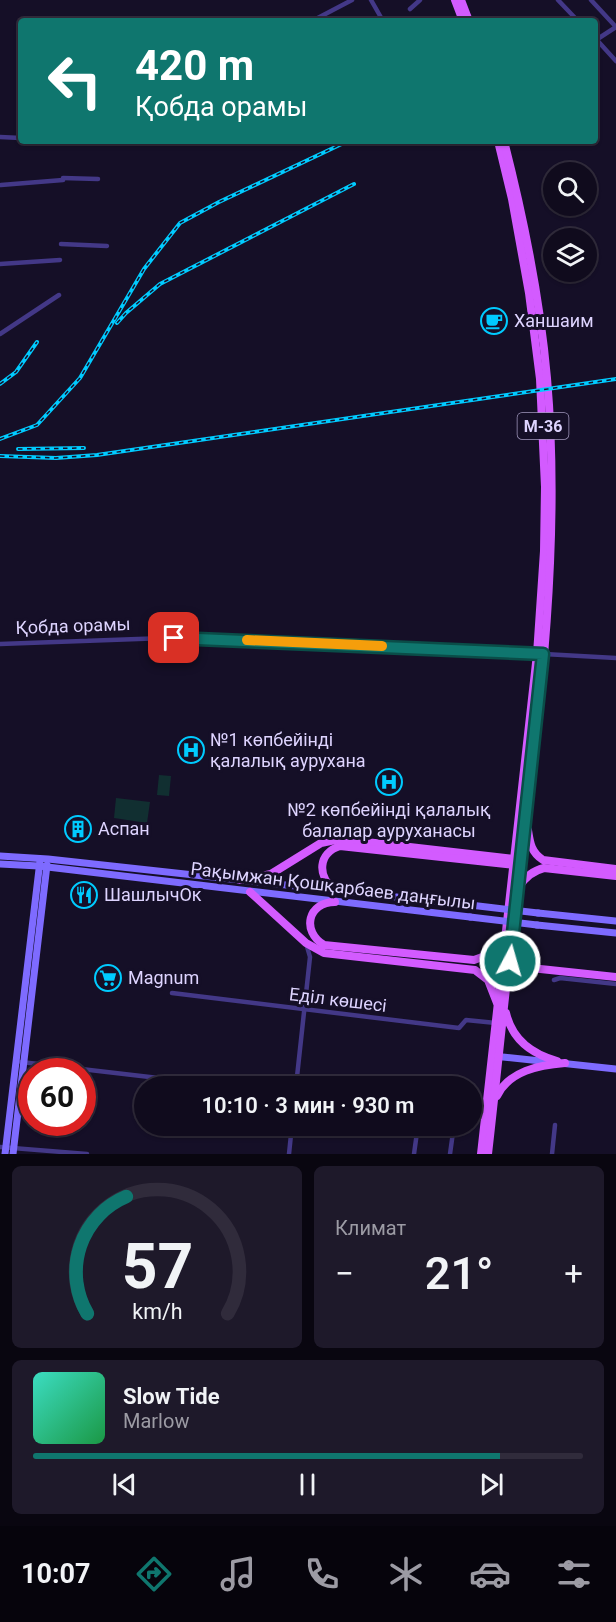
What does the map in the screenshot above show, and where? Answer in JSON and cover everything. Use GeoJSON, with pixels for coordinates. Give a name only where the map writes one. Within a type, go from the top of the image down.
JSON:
{"type":"FeatureCollection","features":[{"type":"Feature","properties":{"kind":"main road"},"geometry":{"type":"LineString","coordinates":[[455,0],[462,18]]}},
{"type":"Feature","properties":{"kind":"main road"},"geometry":{"type":"LineString","coordinates":[[461,0],[468,18]]}},
{"type":"Feature","properties":{"kind":"main road","name":"M-36"},"geometry":{"type":"LineString","coordinates":[[481,1154],[484,1118],[496,1056],[509,937],[514,862],[540,654],[544,551],[545,487],[540,379],[529,293],[512,199],[499,144]]}},
{"type":"Feature","properties":{"kind":"main road","name":"M-36"},"geometry":{"type":"LineString","coordinates":[[505,144],[523,218],[547,377],[551,489],[550,552],[526,820],[509,937]]}},
{"type":"Feature","properties":{"kind":"main road"},"geometry":{"type":"LineString","coordinates":[[526,820],[530,846],[543,860],[616,869]]}},
{"type":"Feature","properties":{"kind":"main road"},"geometry":{"type":"LineString","coordinates":[[240,880],[271,874],[321,843],[340,839],[514,862]]}},
{"type":"Feature","properties":{"kind":"main road"},"geometry":{"type":"LineString","coordinates":[[334,890],[321,871],[327,853],[340,846],[514,862]]}},
{"type":"Feature","properties":{"kind":"main road","name":"Рақымжан Қошқарбаев даңғылы"},"geometry":{"type":"LineString","coordinates":[[0,856],[335,902],[616,933]]}},
{"type":"Feature","properties":{"kind":"main road"},"geometry":{"type":"LineString","coordinates":[[20,1058],[43,863]]}},
{"type":"Feature","properties":{"kind":"main road","name":"Рақымжан Қошқарбаев даңғылы"},"geometry":{"type":"LineString","coordinates":[[0,864],[43,863],[240,880],[616,921]]}},
{"type":"Feature","properties":{"kind":"main road"},"geometry":{"type":"LineString","coordinates":[[516,897],[524,880],[535,870],[544,868],[616,876]]}},
{"type":"Feature","properties":{"kind":"main road"},"geometry":{"type":"LineString","coordinates":[[250,891],[306,943],[324,953],[475,970],[488,980],[514,1034],[523,1044],[544,1057],[565,1063]]}},
{"type":"Feature","properties":{"kind":"main road"},"geometry":{"type":"LineString","coordinates":[[335,902],[321,904],[312,915],[310,922],[313,936],[324,945],[474,960],[485,956],[509,937],[522,959],[531,968],[616,977]]}},
{"type":"Feature","properties":{"kind":"main road","name":"M-36"},"geometry":{"type":"LineString","coordinates":[[488,1154],[494,1106],[496,1023],[501,1006]]}},
{"type":"Feature","properties":{"kind":"main road"},"geometry":{"type":"LineString","coordinates":[[496,1056],[616,1069]]}},
{"type":"Feature","properties":{"kind":"main road"},"geometry":{"type":"LineString","coordinates":[[494,1106],[502,1087],[513,1077],[542,1066],[565,1063]]}},
{"type":"Feature","properties":{"kind":"main road"},"geometry":{"type":"LineString","coordinates":[[7,1150],[18,1076]]}},
{"type":"Feature","properties":{"kind":"street"},"geometry":{"type":"LineString","coordinates":[[318,18],[352,0]]}},
{"type":"Feature","properties":{"kind":"street"},"geometry":{"type":"LineString","coordinates":[[371,0],[381,18]]}},
{"type":"Feature","properties":{"kind":"street"},"geometry":{"type":"LineString","coordinates":[[410,9],[420,0]]}},
{"type":"Feature","properties":{"kind":"street"},"geometry":{"type":"LineString","coordinates":[[558,0],[575,18]]}},
{"type":"Feature","properties":{"kind":"street"},"geometry":{"type":"LineString","coordinates":[[591,0],[616,27],[598,39]]}},
{"type":"Feature","properties":{"kind":"street"},"geometry":{"type":"LineString","coordinates":[[598,42],[616,61]]}},
{"type":"Feature","properties":{"kind":"street"},"geometry":{"type":"LineString","coordinates":[[0,137],[18,138]]}},
{"type":"Feature","properties":{"kind":"street"},"geometry":{"type":"LineString","coordinates":[[1,185],[63,179],[98,179]]}},
{"type":"Feature","properties":{"kind":"street"},"geometry":{"type":"LineString","coordinates":[[61,244],[107,246]]}},
{"type":"Feature","properties":{"kind":"street"},"geometry":{"type":"LineString","coordinates":[[0,264],[60,260]]}},
{"type":"Feature","properties":{"kind":"street"},"geometry":{"type":"LineString","coordinates":[[0,334],[59,295]]}},
{"type":"Feature","properties":{"kind":"street","name":"Қобда орамы"},"geometry":{"type":"LineString","coordinates":[[0,644],[193,638],[616,658]]}},
{"type":"Feature","properties":{"kind":"street"},"geometry":{"type":"LineString","coordinates":[[297,1076],[310,957],[306,943]]}},
{"type":"Feature","properties":{"kind":"street"},"geometry":{"type":"LineString","coordinates":[[554,981],[560,978],[616,984]]}},
{"type":"Feature","properties":{"kind":"street","name":"Еділ көшесі"},"geometry":{"type":"LineString","coordinates":[[172,993],[459,1028],[466,1020],[496,1023]]}},
{"type":"Feature","properties":{"kind":"street"},"geometry":{"type":"LineString","coordinates":[[96,1071],[141,1076]]}},
{"type":"Feature","properties":{"kind":"street"},"geometry":{"type":"LineString","coordinates":[[552,1154],[555,1125]]}},
{"type":"Feature","properties":{"kind":"street"},"geometry":{"type":"LineString","coordinates":[[289,1154],[291,1136]]}},
{"type":"Feature","properties":{"kind":"street"},"geometry":{"type":"LineString","coordinates":[[414,1154],[416,1136]]}},
{"type":"Feature","properties":{"kind":"street"},"geometry":{"type":"LineString","coordinates":[[450,1154],[452,1136]]}},
{"type":"Feature","properties":{"kind":"street"},"geometry":{"type":"LineString","coordinates":[[7,1150],[87,1154]]}},
{"type":"Feature","properties":{"kind":"green space"},"geometry":{"type":"Polygon","coordinates":[[[159,775],[171,776],[169,796],[157,795],[159,775]]]}},
{"type":"Feature","properties":{"kind":"green space"},"geometry":{"type":"Polygon","coordinates":[[[116,798],[150,802],[147,823],[114,818],[116,798]]]}},
{"type":"Feature","properties":{"kind":"railway"},"geometry":{"type":"LineString","coordinates":[[0,439],[37,425],[80,378],[144,269],[180,223],[342,144]]}},
{"type":"Feature","properties":{"kind":"railway"},"geometry":{"type":"LineString","coordinates":[[117,323],[160,284],[354,184]]}},
{"type":"Feature","properties":{"kind":"railway"},"geometry":{"type":"LineString","coordinates":[[0,384],[16,372],[37,342]]}},
{"type":"Feature","properties":{"kind":"railway"},"geometry":{"type":"LineString","coordinates":[[0,456],[56,458],[97,455],[616,379]]}},
{"type":"Feature","properties":{"kind":"railway"},"geometry":{"type":"LineString","coordinates":[[18,449],[84,448]]}},
{"type":"Feature","properties":{"kind":"slow traffic"},"geometry":{"type":"LineString","coordinates":[[247,640],[382,646]]}},
{"type":"Feature","properties":{"kind":"place","name":"Ханшаим"},"geometry":{"type":"Point","coordinates":[494,321]}},
{"type":"Feature","properties":{"kind":"place","name":"№1 көпбейінді қалалық аурухана"},"geometry":{"type":"Point","coordinates":[191,750]}},
{"type":"Feature","properties":{"kind":"place","name":"№2 көпбейінді қалалық балалар ауруханасы"},"geometry":{"type":"Point","coordinates":[389,782]}},
{"type":"Feature","properties":{"kind":"place","name":"Аспан"},"geometry":{"type":"Point","coordinates":[78,829]}},
{"type":"Feature","properties":{"kind":"place","name":"ШашлычОк"},"geometry":{"type":"Point","coordinates":[84,895]}},
{"type":"Feature","properties":{"kind":"place","name":"Magnum"},"geometry":{"type":"Point","coordinates":[108,978]}},
{"type":"Feature","properties":{"kind":"route"},"geometry":{"type":"LineString","coordinates":[[174,638],[543,654],[510,961]]}}]}
